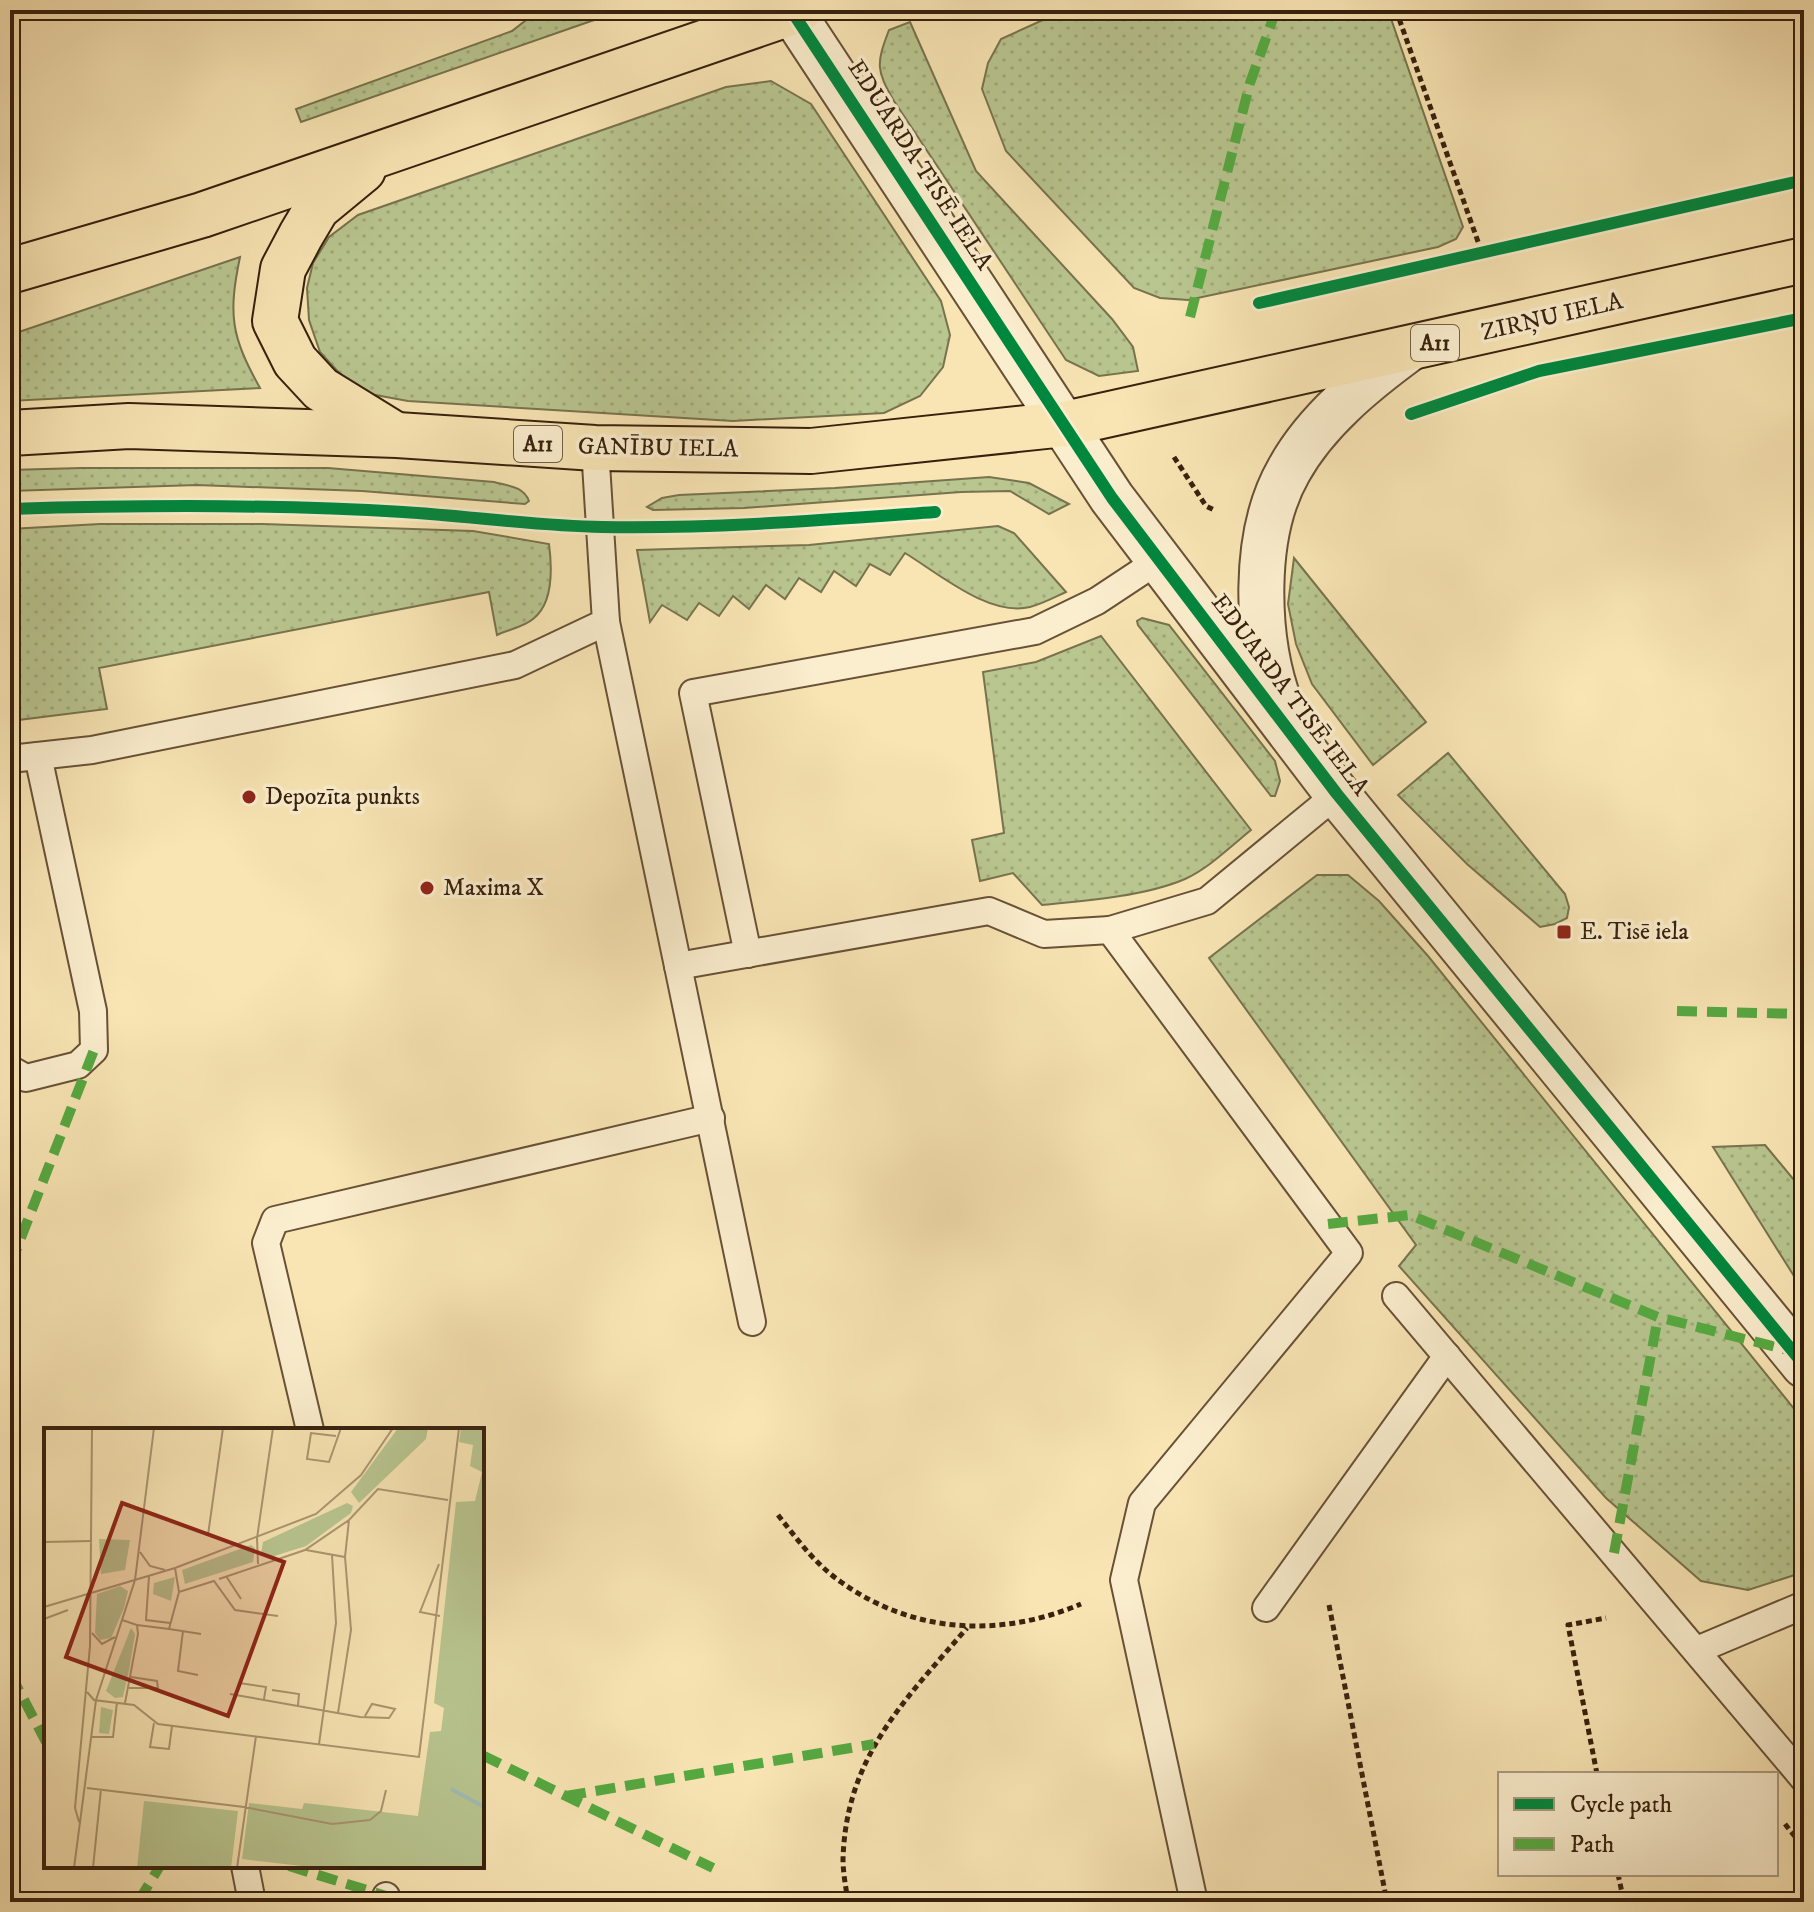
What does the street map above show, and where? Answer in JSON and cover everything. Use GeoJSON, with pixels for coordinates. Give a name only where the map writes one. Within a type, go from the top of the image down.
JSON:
{"type":"FeatureCollection","features":[{"type":"Feature","properties":{"kind":"highway"},"geometry":{"type":"LineString","coordinates":[[10,271],[202,215],[796,11]]}},
{"type":"Feature","properties":{"kind":"highway"},"geometry":{"type":"LineString","coordinates":[[386,151],[317,208],[283,269],[275,321],[295,361],[321,389],[397,435]]}},
{"type":"Feature","properties":{"kind":"highway","name":"ZIRŅU IELA"},"geometry":{"type":"LineString","coordinates":[[1065,424],[1804,260]]}},
{"type":"Feature","properties":{"kind":"highway","name":"GANĪBU IELA"},"geometry":{"type":"LineString","coordinates":[[10,433],[129,426],[397,435],[595,448],[811,451],[1065,424]]}},
{"type":"Feature","properties":{"kind":"street","name":"EDUARDA TISĒ IELA"},"geometry":{"type":"LineString","coordinates":[[796,11],[1112,498],[1337,794],[1804,1365]]}},
{"type":"Feature","properties":{"kind":"street"},"geometry":{"type":"LineString","coordinates":[[1292,735],[1274,687],[1260,614],[1267,529],[1288,471],[1311,437],[1374,375],[1409,349]]}},
{"type":"Feature","properties":{"kind":"lane"},"geometry":{"type":"LineString","coordinates":[[595,448],[606,622],[752,1322]]}},
{"type":"Feature","properties":{"kind":"lane"},"geometry":{"type":"LineString","coordinates":[[748,954],[693,693],[1035,631],[1097,601],[1159,560]]}},
{"type":"Feature","properties":{"kind":"lane"},"geometry":{"type":"LineString","coordinates":[[10,759],[92,750],[515,665],[606,622]]}},
{"type":"Feature","properties":{"kind":"lane"},"geometry":{"type":"LineString","coordinates":[[10,1069],[26,1078],[78,1065],[94,1050],[96,1038],[93,1011],[38,756]]}},
{"type":"Feature","properties":{"kind":"lane"},"geometry":{"type":"LineString","coordinates":[[678,966],[989,911],[1044,934],[1110,930],[1207,901],[1337,794]]}},
{"type":"Feature","properties":{"kind":"lane"},"geometry":{"type":"LineString","coordinates":[[1110,930],[1349,1253],[1142,1503],[1124,1580],[1194,1902]]}},
{"type":"Feature","properties":{"kind":"lane"},"geometry":{"type":"LineString","coordinates":[[310,1428],[266,1243],[275,1220],[711,1118]]}},
{"type":"Feature","properties":{"kind":"lane"},"geometry":{"type":"LineString","coordinates":[[1396,1296],[1804,1779]]}},
{"type":"Feature","properties":{"kind":"lane"},"geometry":{"type":"LineString","coordinates":[[1266,1608],[1447,1356]]}},
{"type":"Feature","properties":{"kind":"lane"},"geometry":{"type":"LineString","coordinates":[[1697,1650],[1804,1605]]}},
{"type":"Feature","properties":{"kind":"lane"},"geometry":{"type":"LineString","coordinates":[[245,1868],[252,1902]]}},
{"type":"Feature","properties":{"kind":"path"},"geometry":{"type":"LineString","coordinates":[[1396,10],[1482,253]]}},
{"type":"Feature","properties":{"kind":"path"},"geometry":{"type":"LineString","coordinates":[[1467,256],[1497,250]]}},
{"type":"Feature","properties":{"kind":"path"},"geometry":{"type":"LineString","coordinates":[[1173,453],[1177,465],[1206,506],[1226,516]]}},
{"type":"Feature","properties":{"kind":"path"},"geometry":{"type":"LineString","coordinates":[[778,1515],[806,1551],[840,1582],[880,1605],[922,1620],[967,1627],[1009,1626],[1050,1617],[1088,1602],[1124,1580]]}},
{"type":"Feature","properties":{"kind":"path"},"geometry":{"type":"LineString","coordinates":[[1316,1539],[1387,1902]]}},
{"type":"Feature","properties":{"kind":"path"},"geometry":{"type":"LineString","coordinates":[[1597,1772],[1568,1625],[1613,1617]]}},
{"type":"Feature","properties":{"kind":"path"},"geometry":{"type":"LineString","coordinates":[[848,1902],[843,1863],[846,1821],[856,1781],[874,1744],[967,1627]]}},
{"type":"Feature","properties":{"kind":"path"},"geometry":{"type":"LineString","coordinates":[[1778,1816],[1804,1848]]}},
{"type":"Feature","properties":{"kind":"path"},"geometry":{"type":"LineString","coordinates":[[1618,1876],[1624,1902]]}},
{"type":"Feature","properties":{"kind":"green space"},"geometry":{"type":"Polygon","coordinates":[[[539,10],[606,10],[594,20],[301,122],[296,109],[512,31],[539,10]]]}},
{"type":"Feature","properties":{"kind":"green space"},"geometry":{"type":"Polygon","coordinates":[[[1065,10],[1388,10],[1463,227],[1456,239],[1438,247],[1188,300],[1160,298],[1134,288],[1006,151],[982,89],[988,63],[1001,39],[1065,10]]]}},
{"type":"Feature","properties":{"kind":"green space"},"geometry":{"type":"Polygon","coordinates":[[[910,22],[976,171],[1112,319],[1133,347],[1138,371],[1099,376],[1066,360],[894,101],[881,74],[880,59],[889,30],[910,22]]]}},
{"type":"Feature","properties":{"kind":"green space"},"geometry":{"type":"Polygon","coordinates":[[[771,81],[811,104],[941,301],[950,335],[943,367],[920,396],[884,413],[733,421],[408,401],[370,394],[341,375],[320,352],[309,320],[307,288],[313,263],[329,237],[358,215],[726,87],[771,81]]]}},
{"type":"Feature","properties":{"kind":"green space"},"geometry":{"type":"Polygon","coordinates":[[[240,257],[234,295],[235,325],[243,354],[260,388],[10,401],[10,335],[240,257]]]}},
{"type":"Feature","properties":{"kind":"green space"},"geometry":{"type":"Polygon","coordinates":[[[328,468],[494,482],[519,489],[529,501],[525,504],[362,491],[197,485],[10,491],[10,470],[328,468]]]}},
{"type":"Feature","properties":{"kind":"green space"},"geometry":{"type":"Polygon","coordinates":[[[989,477],[1029,483],[1069,504],[1049,514],[1010,491],[744,508],[653,510],[647,507],[662,498],[679,495],[989,477]]]}},
{"type":"Feature","properties":{"kind":"green space"},"geometry":{"type":"Polygon","coordinates":[[[100,524],[263,524],[473,531],[549,544],[550,584],[545,604],[533,619],[497,635],[489,592],[99,668],[107,709],[10,721],[10,529],[100,524]]]}},
{"type":"Feature","properties":{"kind":"green space"},"geometry":{"type":"Polygon","coordinates":[[[998,526],[1014,533],[1066,592],[1030,607],[998,606],[964,591],[905,553],[890,575],[870,564],[856,586],[834,571],[821,592],[799,578],[785,599],[766,585],[749,609],[733,596],[719,616],[699,603],[687,620],[662,605],[650,622],[637,550],[809,545],[998,526]]]}},
{"type":"Feature","properties":{"kind":"green space"},"geometry":{"type":"Polygon","coordinates":[[[1294,558],[1426,722],[1373,765],[1312,684],[1296,644],[1288,604],[1294,558]]]}},
{"type":"Feature","properties":{"kind":"green space"},"geometry":{"type":"Polygon","coordinates":[[[1142,618],[1169,625],[1275,761],[1280,781],[1275,796],[1271,796],[1138,625],[1137,621],[1142,618]]]}},
{"type":"Feature","properties":{"kind":"green space"},"geometry":{"type":"Polygon","coordinates":[[[1101,636],[1251,830],[1202,869],[1169,885],[1115,897],[1042,905],[1013,873],[980,881],[972,840],[1004,833],[983,672],[1036,662],[1101,636]]]}},
{"type":"Feature","properties":{"kind":"green space"},"geometry":{"type":"Polygon","coordinates":[[[1448,753],[1565,894],[1569,907],[1567,918],[1540,927],[1467,864],[1398,795],[1448,753]]]}},
{"type":"Feature","properties":{"kind":"green space"},"geometry":{"type":"Polygon","coordinates":[[[1317,875],[1348,875],[1379,901],[1428,956],[1804,1421],[1804,1572],[1748,1590],[1701,1581],[1606,1498],[1399,1266],[1416,1245],[1209,958],[1317,875]]]}},
{"type":"Feature","properties":{"kind":"green space"},"geometry":{"type":"Polygon","coordinates":[[[1765,1145],[1804,1192],[1804,1292],[1713,1147],[1765,1145]]]}},
{"type":"Feature","properties":{"kind":"marked path"},"geometry":{"type":"LineString","coordinates":[[1190,317],[1250,83],[1276,10]]}},
{"type":"Feature","properties":{"kind":"marked path"},"geometry":{"type":"LineString","coordinates":[[1677,1011],[1804,1014]]}},
{"type":"Feature","properties":{"kind":"marked path"},"geometry":{"type":"LineString","coordinates":[[10,1266],[94,1050]]}},
{"type":"Feature","properties":{"kind":"marked path"},"geometry":{"type":"LineString","coordinates":[[1328,1224],[1410,1215],[1658,1317],[1792,1351]]}},
{"type":"Feature","properties":{"kind":"marked path"},"geometry":{"type":"LineString","coordinates":[[1614,1553],[1658,1317]]}},
{"type":"Feature","properties":{"kind":"marked path"},"geometry":{"type":"LineString","coordinates":[[10,1673],[44,1738]]}},
{"type":"Feature","properties":{"kind":"marked path"},"geometry":{"type":"LineString","coordinates":[[566,1796],[874,1744]]}},
{"type":"Feature","properties":{"kind":"marked path"},"geometry":{"type":"LineString","coordinates":[[484,1756],[713,1868]]}},
{"type":"Feature","properties":{"kind":"marked path"},"geometry":{"type":"LineString","coordinates":[[138,1902],[159,1868]]}},
{"type":"Feature","properties":{"kind":"marked path"},"geometry":{"type":"LineString","coordinates":[[295,1868],[386,1896]]}},
{"type":"Feature","properties":{"kind":"cycle path"},"geometry":{"type":"LineString","coordinates":[[791,10],[1112,498],[1337,794],[1804,1365]]}},
{"type":"Feature","properties":{"kind":"cycle path"},"geometry":{"type":"LineString","coordinates":[[1259,303],[1804,180]]}},
{"type":"Feature","properties":{"kind":"cycle path"},"geometry":{"type":"LineString","coordinates":[[1411,414],[1539,371],[1804,318]]}},
{"type":"Feature","properties":{"kind":"cycle path"},"geometry":{"type":"LineString","coordinates":[[10,509],[256,506],[403,512],[602,527],[685,527],[935,512]]}},
{"type":"Feature","properties":{"kind":"place","name":"Depozīta punkts"},"geometry":{"type":"Point","coordinates":[249,797]}},
{"type":"Feature","properties":{"kind":"place","name":"Maxima X"},"geometry":{"type":"Point","coordinates":[427,888]}},
{"type":"Feature","properties":{"kind":"place","name":"E. Tisē iela"},"geometry":{"type":"Point","coordinates":[1564,932]}}]}
